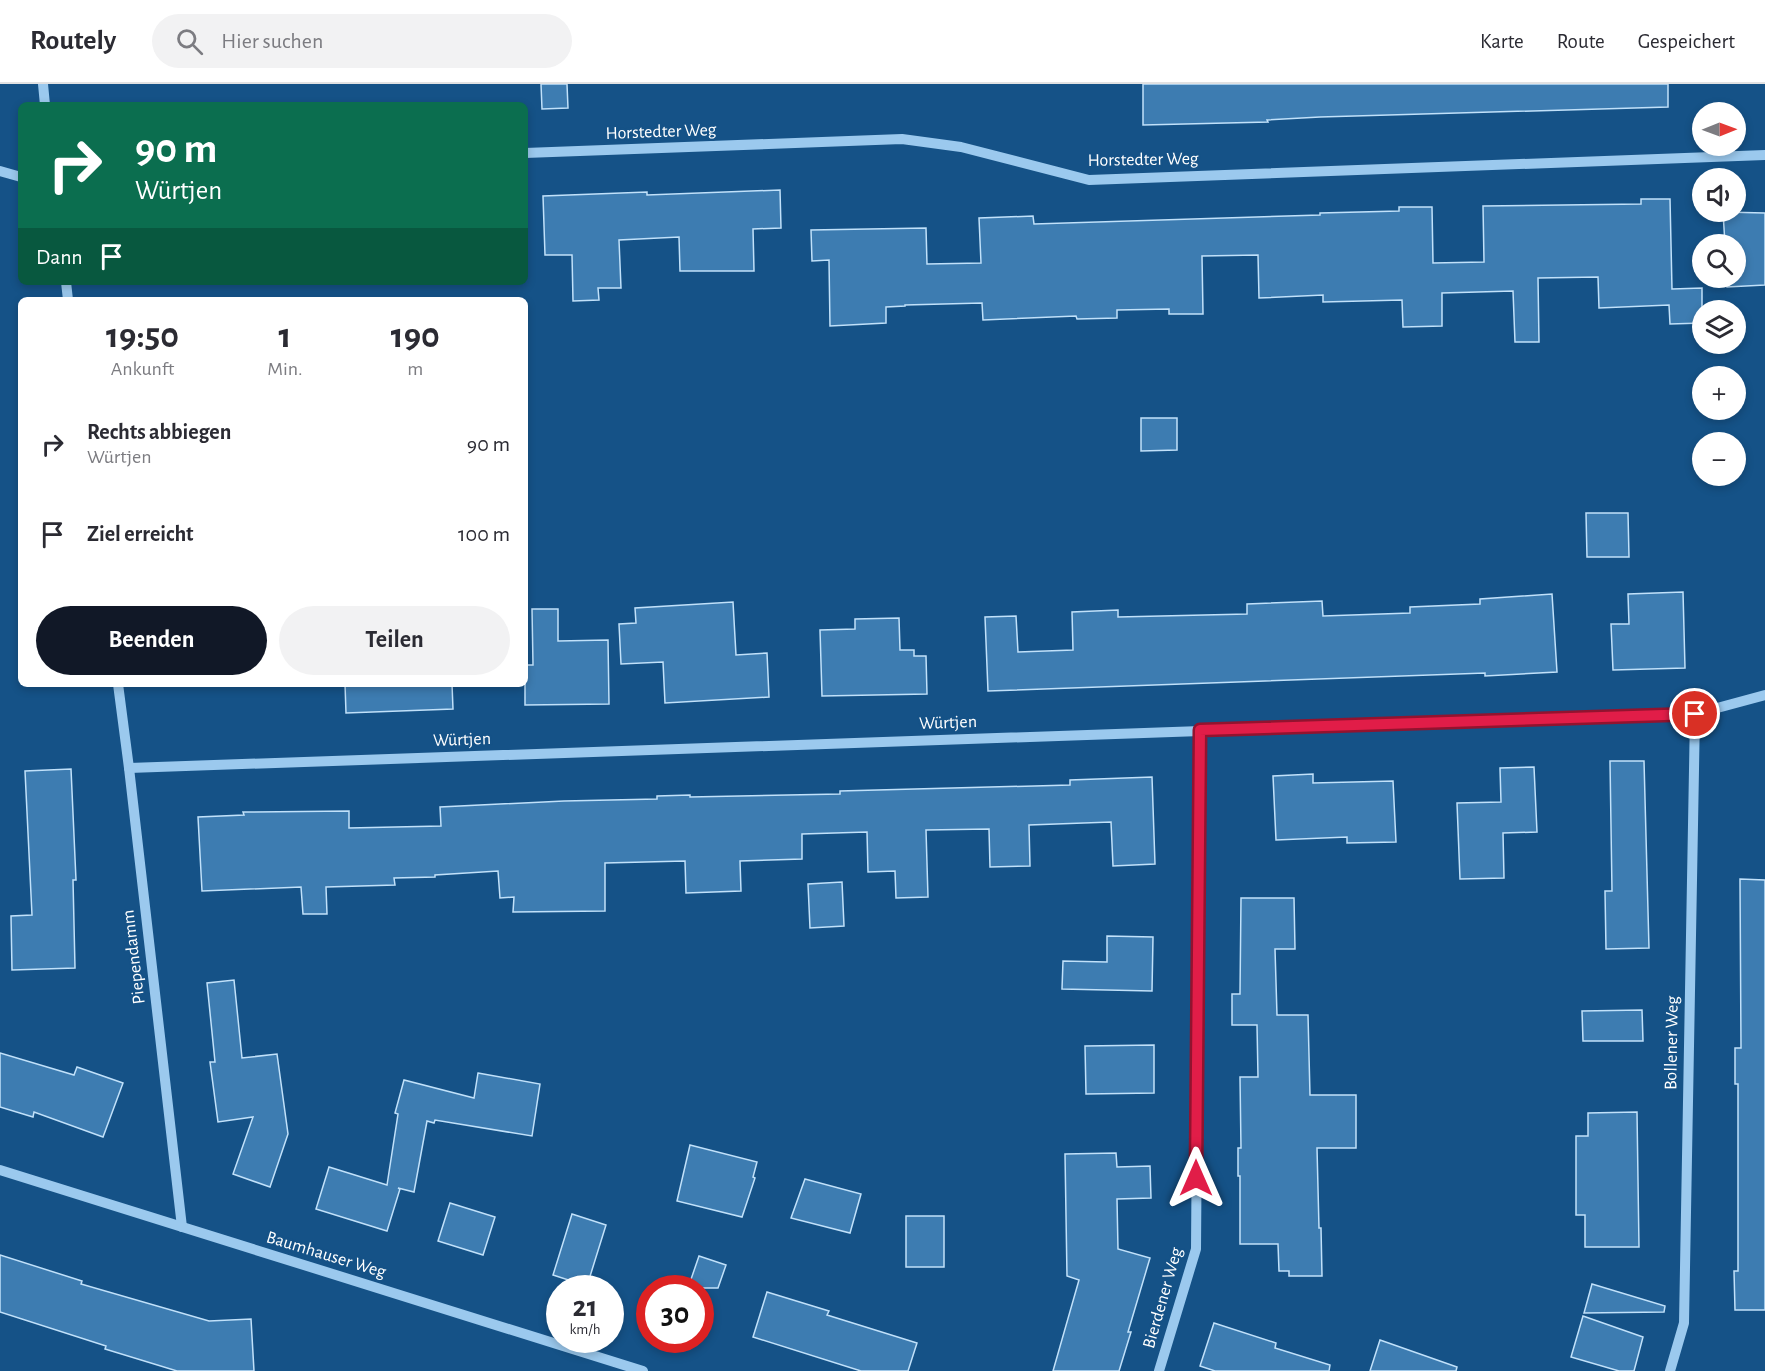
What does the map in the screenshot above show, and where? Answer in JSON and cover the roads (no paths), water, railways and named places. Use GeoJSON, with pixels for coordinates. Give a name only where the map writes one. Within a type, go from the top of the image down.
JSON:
{"type":"FeatureCollection","features":[{"type":"Feature","properties":{"kind":"street"},"geometry":{"type":"LineString","coordinates":[[43,84],[45,102]]}},
{"type":"Feature","properties":{"kind":"street","name":"Horstedter Weg"},"geometry":{"type":"LineString","coordinates":[[528,153],[902,139],[961,147],[1089,180],[1765,155]]}},
{"type":"Feature","properties":{"kind":"street"},"geometry":{"type":"LineString","coordinates":[[0,171],[18,176]]}},
{"type":"Feature","properties":{"kind":"street","name":"Piependamm"},"geometry":{"type":"LineString","coordinates":[[118,687],[182,1227]]}},
{"type":"Feature","properties":{"kind":"street","name":"Würtjen"},"geometry":{"type":"LineString","coordinates":[[129,768],[1695,714],[1765,695]]}},
{"type":"Feature","properties":{"kind":"street","name":"Bollener Weg"},"geometry":{"type":"LineString","coordinates":[[1670,1371],[1684,1323],[1695,714]]}},
{"type":"Feature","properties":{"kind":"street","name":"Bierdener Weg"},"geometry":{"type":"LineString","coordinates":[[1159,1371],[1196,1249],[1200,730]]}},
{"type":"Feature","properties":{"kind":"street","name":"Baumhauser Weg"},"geometry":{"type":"LineString","coordinates":[[0,1170],[643,1371]]}}]}
